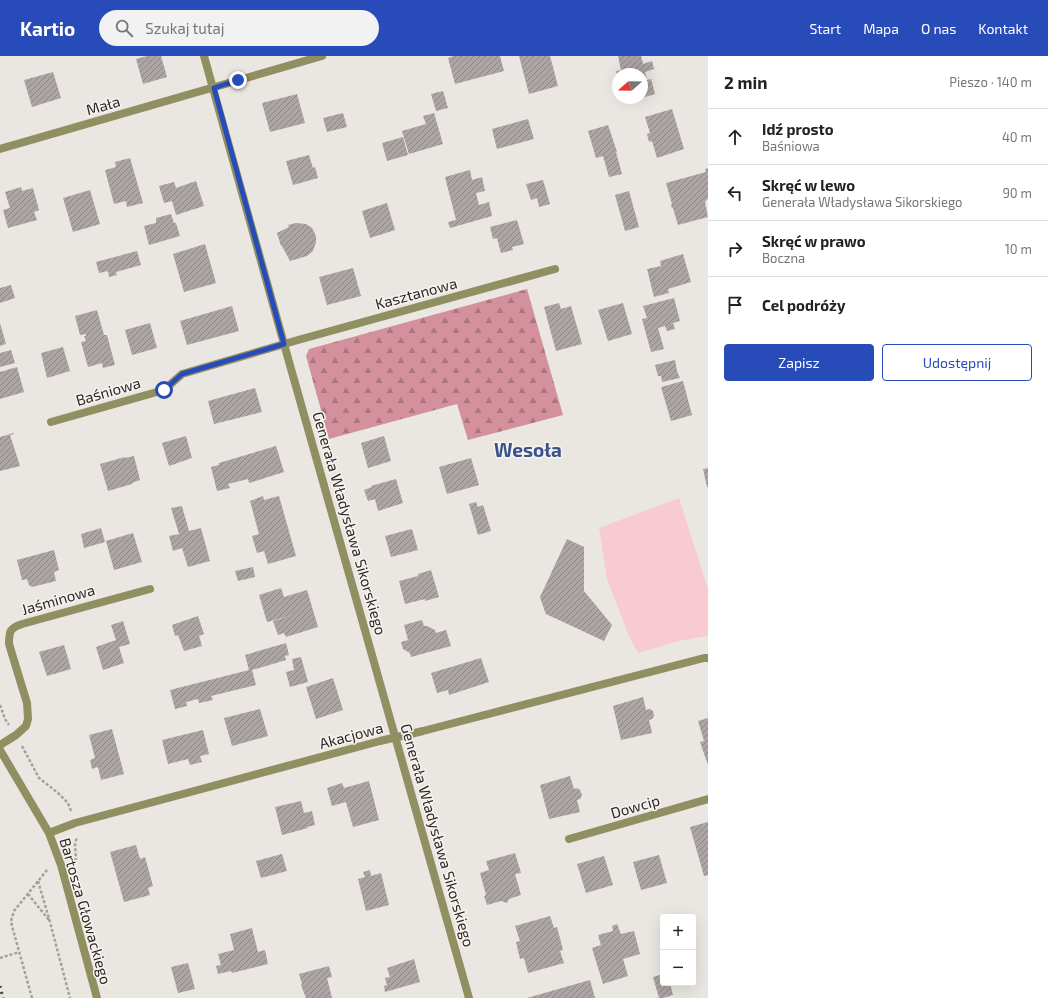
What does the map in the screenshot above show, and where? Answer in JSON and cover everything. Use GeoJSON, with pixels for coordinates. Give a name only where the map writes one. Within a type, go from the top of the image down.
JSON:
{"type":"FeatureCollection","features":[{"type":"Feature","properties":{"kind":"street","name":"Generała Władysława Sikorskiego"},"geometry":{"type":"LineString","coordinates":[[204,56],[469,998]]}},
{"type":"Feature","properties":{"kind":"street","name":"Mała"},"geometry":{"type":"LineString","coordinates":[[0,149],[322,56]]}},
{"type":"Feature","properties":{"kind":"street","name":"Kasztanowa"},"geometry":{"type":"LineString","coordinates":[[284,344],[555,269]]}},
{"type":"Feature","properties":{"kind":"street","name":"Baśniowa"},"geometry":{"type":"LineString","coordinates":[[51,422],[164,390],[182,374],[284,344]]}},
{"type":"Feature","properties":{"kind":"street","name":"Jaśminowa"},"geometry":{"type":"LineString","coordinates":[[0,745],[16,735],[26,726],[28,719],[27,703],[9,644],[11,629],[22,624],[150,589]]}},
{"type":"Feature","properties":{"kind":"street","name":"Akacjowa"},"geometry":{"type":"LineString","coordinates":[[49,833],[75,823],[380,741],[708,658]]}},
{"type":"Feature","properties":{"kind":"street","name":"Bartosza Głowackiego"},"geometry":{"type":"LineString","coordinates":[[0,750],[49,833],[61,865],[97,998]]}},
{"type":"Feature","properties":{"kind":"street","name":"Dowcip"},"geometry":{"type":"LineString","coordinates":[[569,839],[708,799]]}},
{"type":"Feature","properties":{"kind":"path"},"geometry":{"type":"LineString","coordinates":[[0,705],[5,719],[16,735],[39,778],[68,803],[78,832],[74,844],[76,860],[47,870],[14,911],[11,921],[32,998]]}},
{"type":"Feature","properties":{"kind":"path"},"geometry":{"type":"LineString","coordinates":[[38,881],[70,998]]}},
{"type":"Feature","properties":{"kind":"path"},"geometry":{"type":"LineString","coordinates":[[28,894],[50,922]]}},
{"type":"Feature","properties":{"kind":"path"},"geometry":{"type":"LineString","coordinates":[[0,958],[19,952]]}},
{"type":"Feature","properties":{"kind":"green space"},"geometry":{"type":"Polygon","coordinates":[[[527,289],[563,415],[468,440],[457,404],[329,439],[306,356],[309,349],[527,289]]]}},
{"type":"Feature","properties":{"kind":"shaded area"},"geometry":{"type":"Polygon","coordinates":[[[679,498],[708,589],[708,636],[683,640],[638,653],[628,634],[607,579],[599,528],[679,498]]]}},
{"type":"Feature","properties":{"kind":"building"},"geometry":{"type":"Polygon","coordinates":[[[147,56],[161,56],[167,77],[143,84],[136,59],[147,56]]]}},
{"type":"Feature","properties":{"kind":"building"},"geometry":{"type":"Polygon","coordinates":[[[454,56],[500,56],[504,71],[455,84],[448,58],[454,56]]]}},
{"type":"Feature","properties":{"kind":"building"},"geometry":{"type":"Polygon","coordinates":[[[519,56],[550,56],[558,86],[529,94],[519,56]]]}},
{"type":"Feature","properties":{"kind":"building"},"geometry":{"type":"Polygon","coordinates":[[[618,56],[641,56],[643,64],[652,61],[654,69],[648,71],[648,68],[621,68],[618,56]]]}},
{"type":"Feature","properties":{"kind":"building"},"geometry":{"type":"Polygon","coordinates":[[[53,72],[61,98],[32,107],[24,80],[53,72]]]}},
{"type":"Feature","properties":{"kind":"building"},"geometry":{"type":"Polygon","coordinates":[[[651,79],[655,94],[648,96],[648,80],[651,79]]]}},
{"type":"Feature","properties":{"kind":"building"},"geometry":{"type":"Polygon","coordinates":[[[443,91],[448,108],[436,111],[431,94],[443,91]]]}},
{"type":"Feature","properties":{"kind":"building"},"geometry":{"type":"Polygon","coordinates":[[[297,94],[305,123],[270,132],[262,103],[297,94]]]}},
{"type":"Feature","properties":{"kind":"building"},"geometry":{"type":"Polygon","coordinates":[[[672,109],[684,149],[657,158],[652,141],[649,142],[647,134],[650,133],[645,117],[672,109]]]}},
{"type":"Feature","properties":{"kind":"building"},"geometry":{"type":"Polygon","coordinates":[[[343,113],[347,127],[327,132],[323,118],[343,113]]]}},
{"type":"Feature","properties":{"kind":"building"},"geometry":{"type":"Polygon","coordinates":[[[434,113],[443,144],[409,154],[402,131],[426,124],[423,116],[434,113]]]}},
{"type":"Feature","properties":{"kind":"building"},"geometry":{"type":"Polygon","coordinates":[[[528,119],[534,139],[497,149],[492,129],[528,119]]]}},
{"type":"Feature","properties":{"kind":"building"},"geometry":{"type":"Polygon","coordinates":[[[608,125],[617,152],[622,174],[609,177],[603,156],[596,158],[588,131],[608,125]]]}},
{"type":"Feature","properties":{"kind":"building"},"geometry":{"type":"Polygon","coordinates":[[[403,137],[408,155],[387,161],[382,143],[403,137]]]}},
{"type":"Feature","properties":{"kind":"building"},"geometry":{"type":"Polygon","coordinates":[[[309,155],[313,168],[315,167],[318,178],[293,185],[286,161],[309,155]]]}},
{"type":"Feature","properties":{"kind":"building"},"geometry":{"type":"Polygon","coordinates":[[[130,158],[143,203],[127,207],[126,201],[114,204],[105,170],[116,167],[115,162],[130,158]]]}},
{"type":"Feature","properties":{"kind":"building"},"geometry":{"type":"Polygon","coordinates":[[[708,168],[708,198],[705,202],[708,217],[678,225],[671,205],[666,183],[706,172],[705,169],[708,168]]]}},
{"type":"Feature","properties":{"kind":"building"},"geometry":{"type":"Polygon","coordinates":[[[470,170],[472,180],[482,177],[485,191],[476,193],[479,205],[489,202],[492,216],[450,228],[448,222],[456,220],[445,177],[470,170]]]}},
{"type":"Feature","properties":{"kind":"building"},"geometry":{"type":"Polygon","coordinates":[[[543,180],[550,204],[539,207],[537,198],[531,200],[526,184],[543,180]]]}},
{"type":"Feature","properties":{"kind":"building"},"geometry":{"type":"Polygon","coordinates":[[[196,181],[204,206],[176,215],[172,201],[164,203],[159,186],[174,182],[176,188],[196,181]]]}},
{"type":"Feature","properties":{"kind":"building"},"geometry":{"type":"Polygon","coordinates":[[[21,187],[22,191],[33,188],[39,210],[34,212],[37,220],[8,228],[3,210],[10,208],[5,192],[21,187]]]}},
{"type":"Feature","properties":{"kind":"building"},"geometry":{"type":"Polygon","coordinates":[[[90,190],[100,224],[73,232],[63,198],[90,190]]]}},
{"type":"Feature","properties":{"kind":"building"},"geometry":{"type":"Polygon","coordinates":[[[629,191],[639,227],[625,231],[615,195],[629,191]]]}},
{"type":"Feature","properties":{"kind":"building"},"geometry":{"type":"Polygon","coordinates":[[[387,203],[395,230],[370,238],[362,211],[387,203]]]}},
{"type":"Feature","properties":{"kind":"building"},"geometry":{"type":"Polygon","coordinates":[[[171,214],[174,223],[176,223],[180,236],[149,245],[144,226],[156,223],[156,218],[171,214]]]}},
{"type":"Feature","properties":{"kind":"building"},"geometry":{"type":"Polygon","coordinates":[[[517,220],[524,244],[512,247],[513,250],[501,253],[497,238],[493,239],[490,227],[517,220]]]}},
{"type":"Feature","properties":{"kind":"building"},"geometry":{"type":"Polygon","coordinates":[[[296,223],[306,224],[312,228],[316,236],[316,242],[313,251],[307,256],[290,261],[281,246],[277,233],[289,227],[288,225],[296,223]]]}},
{"type":"Feature","properties":{"kind":"building"},"geometry":{"type":"Polygon","coordinates":[[[205,244],[216,283],[184,292],[173,254],[205,244]]]}},
{"type":"Feature","properties":{"kind":"building"},"geometry":{"type":"Polygon","coordinates":[[[137,251],[141,265],[116,272],[117,275],[109,277],[108,271],[99,273],[96,262],[137,251]]]}},
{"type":"Feature","properties":{"kind":"building"},"geometry":{"type":"Polygon","coordinates":[[[683,254],[691,282],[668,289],[669,293],[654,297],[647,269],[661,266],[660,261],[683,254]]]}},
{"type":"Feature","properties":{"kind":"building"},"geometry":{"type":"Polygon","coordinates":[[[353,268],[361,296],[327,305],[319,277],[353,268]]]}},
{"type":"Feature","properties":{"kind":"building"},"geometry":{"type":"Polygon","coordinates":[[[11,285],[15,298],[0,303],[0,288],[11,285]]]}},
{"type":"Feature","properties":{"kind":"building"},"geometry":{"type":"Polygon","coordinates":[[[674,298],[680,321],[673,323],[675,329],[667,331],[665,326],[658,328],[664,349],[651,352],[642,319],[647,318],[643,306],[674,298]]]}},
{"type":"Feature","properties":{"kind":"building"},"geometry":{"type":"Polygon","coordinates":[[[559,303],[561,309],[571,306],[582,344],[556,351],[544,307],[559,303]]]}},
{"type":"Feature","properties":{"kind":"building"},"geometry":{"type":"Polygon","coordinates":[[[623,303],[632,334],[608,341],[598,310],[623,303]]]}},
{"type":"Feature","properties":{"kind":"building"},"geometry":{"type":"Polygon","coordinates":[[[232,306],[239,331],[187,345],[180,321],[232,306]]]}},
{"type":"Feature","properties":{"kind":"building"},"geometry":{"type":"Polygon","coordinates":[[[97,310],[104,335],[107,335],[115,365],[103,368],[102,363],[88,367],[81,342],[86,341],[84,336],[86,336],[86,334],[80,335],[75,316],[97,310]]]}},
{"type":"Feature","properties":{"kind":"building"},"geometry":{"type":"Polygon","coordinates":[[[0,323],[6,344],[0,346],[0,323]]]}},
{"type":"Feature","properties":{"kind":"building"},"geometry":{"type":"Polygon","coordinates":[[[150,323],[157,348],[132,355],[125,330],[150,323]]]}},
{"type":"Feature","properties":{"kind":"building"},"geometry":{"type":"Polygon","coordinates":[[[63,347],[70,371],[47,378],[41,353],[63,347]]]}},
{"type":"Feature","properties":{"kind":"building"},"geometry":{"type":"Polygon","coordinates":[[[11,350],[15,363],[0,367],[0,353],[11,350]]]}},
{"type":"Feature","properties":{"kind":"building"},"geometry":{"type":"Polygon","coordinates":[[[675,360],[680,378],[662,382],[661,376],[658,376],[655,365],[675,360]]]}},
{"type":"Feature","properties":{"kind":"building"},"geometry":{"type":"Polygon","coordinates":[[[17,367],[24,392],[0,399],[0,372],[17,367]]]}},
{"type":"Feature","properties":{"kind":"building"},"geometry":{"type":"Polygon","coordinates":[[[683,381],[692,415],[671,421],[661,387],[683,381]]]}},
{"type":"Feature","properties":{"kind":"building"},"geometry":{"type":"Polygon","coordinates":[[[255,388],[262,412],[214,424],[208,401],[255,388]]]}},
{"type":"Feature","properties":{"kind":"building"},"geometry":{"type":"Polygon","coordinates":[[[14,433],[10,435],[20,466],[0,471],[0,437],[14,433]]]}},
{"type":"Feature","properties":{"kind":"building"},"geometry":{"type":"Polygon","coordinates":[[[186,436],[192,458],[169,466],[162,443],[186,436]]]}},
{"type":"Feature","properties":{"kind":"building"},"geometry":{"type":"Polygon","coordinates":[[[384,436],[391,461],[368,468],[361,443],[384,436]]]}},
{"type":"Feature","properties":{"kind":"building"},"geometry":{"type":"Polygon","coordinates":[[[276,446],[284,472],[249,483],[248,479],[228,484],[230,488],[217,491],[211,467],[219,465],[219,463],[276,446]]]}},
{"type":"Feature","properties":{"kind":"building"},"geometry":{"type":"Polygon","coordinates":[[[134,456],[140,480],[108,491],[100,464],[134,456]]]}},
{"type":"Feature","properties":{"kind":"building"},"geometry":{"type":"Polygon","coordinates":[[[471,458],[479,485],[447,494],[439,467],[471,458]]]}},
{"type":"Feature","properties":{"kind":"building"},"geometry":{"type":"Polygon","coordinates":[[[708,468],[708,487],[707,487],[703,469],[708,468]]]}},
{"type":"Feature","properties":{"kind":"building"},"geometry":{"type":"Polygon","coordinates":[[[396,479],[403,503],[378,511],[375,499],[368,501],[364,490],[372,487],[371,486],[396,479]]]}},
{"type":"Feature","properties":{"kind":"building"},"geometry":{"type":"Polygon","coordinates":[[[263,496],[264,500],[279,496],[296,556],[268,564],[264,551],[257,553],[252,536],[259,534],[250,501],[263,496]]]}},
{"type":"Feature","properties":{"kind":"building"},"geometry":{"type":"Polygon","coordinates":[[[476,502],[478,507],[483,505],[491,531],[478,535],[469,504],[476,502]]]}},
{"type":"Feature","properties":{"kind":"building"},"geometry":{"type":"Polygon","coordinates":[[[182,506],[189,531],[201,528],[210,561],[188,567],[182,548],[173,551],[169,536],[179,534],[171,508],[182,506]]]}},
{"type":"Feature","properties":{"kind":"building"},"geometry":{"type":"Polygon","coordinates":[[[101,528],[105,542],[84,548],[81,534],[101,528]]]}},
{"type":"Feature","properties":{"kind":"building"},"geometry":{"type":"Polygon","coordinates":[[[412,529],[418,550],[391,557],[385,536],[412,529]]]}},
{"type":"Feature","properties":{"kind":"building"},"geometry":{"type":"Polygon","coordinates":[[[133,533],[142,562],[114,570],[106,541],[133,533]]]}},
{"type":"Feature","properties":{"kind":"building"},"geometry":{"type":"Polygon","coordinates":[[[567,539],[584,547],[584,591],[612,625],[604,641],[546,614],[545,612],[540,597],[567,539]]]}},
{"type":"Feature","properties":{"kind":"building"},"geometry":{"type":"Polygon","coordinates":[[[54,550],[59,570],[54,572],[56,581],[32,587],[29,585],[27,579],[22,580],[17,560],[54,550]]]}},
{"type":"Feature","properties":{"kind":"building"},"geometry":{"type":"Polygon","coordinates":[[[253,567],[255,577],[238,581],[235,571],[253,567]]]}},
{"type":"Feature","properties":{"kind":"building"},"geometry":{"type":"Polygon","coordinates":[[[431,570],[439,597],[405,604],[399,581],[418,576],[418,574],[431,570]]]}},
{"type":"Feature","properties":{"kind":"building"},"geometry":{"type":"Polygon","coordinates":[[[281,588],[284,597],[307,590],[318,627],[286,637],[284,633],[278,635],[273,621],[293,615],[267,622],[259,595],[281,588]]]}},
{"type":"Feature","properties":{"kind":"building"},"geometry":{"type":"Polygon","coordinates":[[[198,616],[204,634],[199,636],[202,646],[184,651],[178,635],[175,636],[172,625],[198,616]]]}},
{"type":"Feature","properties":{"kind":"building"},"geometry":{"type":"Polygon","coordinates":[[[422,620],[424,626],[435,630],[436,633],[446,630],[451,646],[411,657],[410,653],[403,649],[401,642],[408,640],[404,625],[422,620]]]}},
{"type":"Feature","properties":{"kind":"building"},"geometry":{"type":"Polygon","coordinates":[[[123,621],[130,644],[119,647],[124,663],[103,670],[96,647],[116,640],[111,625],[123,621]]]}},
{"type":"Feature","properties":{"kind":"building"},"geometry":{"type":"Polygon","coordinates":[[[286,643],[289,655],[285,656],[286,660],[252,670],[256,685],[211,696],[213,700],[199,703],[198,699],[186,702],[187,706],[175,709],[170,690],[249,670],[245,655],[286,643]]]}},
{"type":"Feature","properties":{"kind":"building"},"geometry":{"type":"Polygon","coordinates":[[[64,645],[71,669],[47,676],[39,652],[64,645]]]}},
{"type":"Feature","properties":{"kind":"building"},"geometry":{"type":"Polygon","coordinates":[[[301,657],[308,682],[290,687],[286,672],[294,670],[292,659],[301,657]]]}},
{"type":"Feature","properties":{"kind":"building"},"geometry":{"type":"Polygon","coordinates":[[[481,658],[489,682],[449,695],[448,690],[437,693],[431,673],[481,658]]]}},
{"type":"Feature","properties":{"kind":"building"},"geometry":{"type":"Polygon","coordinates":[[[333,678],[343,710],[316,719],[306,687],[333,678]]]}},
{"type":"Feature","properties":{"kind":"building"},"geometry":{"type":"Polygon","coordinates":[[[643,697],[646,710],[650,709],[653,711],[654,716],[649,720],[652,733],[621,740],[613,706],[643,697]]]}},
{"type":"Feature","properties":{"kind":"building"},"geometry":{"type":"Polygon","coordinates":[[[260,709],[268,736],[232,746],[224,718],[260,709]]]}},
{"type":"Feature","properties":{"kind":"building"},"geometry":{"type":"Polygon","coordinates":[[[708,718],[708,765],[700,742],[704,741],[698,721],[708,718]]]}},
{"type":"Feature","properties":{"kind":"building"},"geometry":{"type":"Polygon","coordinates":[[[112,729],[124,774],[101,780],[98,767],[92,769],[90,760],[95,758],[89,735],[112,729]]]}},
{"type":"Feature","properties":{"kind":"building"},"geometry":{"type":"Polygon","coordinates":[[[203,730],[209,754],[200,756],[202,762],[190,765],[188,759],[168,764],[162,740],[203,730]]]}},
{"type":"Feature","properties":{"kind":"building"},"geometry":{"type":"Polygon","coordinates":[[[570,776],[574,789],[577,788],[580,790],[582,795],[580,799],[577,800],[580,812],[549,819],[540,785],[570,776]]]}},
{"type":"Feature","properties":{"kind":"building"},"geometry":{"type":"Polygon","coordinates":[[[369,781],[379,820],[353,827],[346,802],[332,806],[327,788],[342,783],[344,788],[369,781]]]}},
{"type":"Feature","properties":{"kind":"building"},"geometry":{"type":"Polygon","coordinates":[[[301,801],[304,813],[312,811],[315,825],[282,835],[275,807],[301,801]]]}},
{"type":"Feature","properties":{"kind":"building"},"geometry":{"type":"Polygon","coordinates":[[[708,822],[708,875],[704,876],[690,827],[708,822]]]}},
{"type":"Feature","properties":{"kind":"building"},"geometry":{"type":"Polygon","coordinates":[[[136,845],[140,859],[145,857],[153,886],[148,888],[150,895],[124,902],[110,852],[136,845]]]}},
{"type":"Feature","properties":{"kind":"building"},"geometry":{"type":"Polygon","coordinates":[[[515,853],[521,873],[515,874],[521,895],[509,899],[507,903],[501,901],[487,905],[480,873],[489,870],[486,861],[515,853]]]}},
{"type":"Feature","properties":{"kind":"building"},"geometry":{"type":"Polygon","coordinates":[[[282,854],[287,871],[261,878],[256,861],[282,854]]]}},
{"type":"Feature","properties":{"kind":"building"},"geometry":{"type":"Polygon","coordinates":[[[659,855],[667,883],[641,890],[633,862],[659,855]]]}},
{"type":"Feature","properties":{"kind":"building"},"geometry":{"type":"Polygon","coordinates":[[[604,856],[613,885],[586,893],[577,864],[604,856]]]}},
{"type":"Feature","properties":{"kind":"building"},"geometry":{"type":"Polygon","coordinates":[[[370,870],[371,876],[381,873],[389,905],[366,911],[358,879],[365,877],[363,872],[370,870]]]}},
{"type":"Feature","properties":{"kind":"building"},"geometry":{"type":"Polygon","coordinates":[[[550,916],[554,928],[557,927],[563,950],[560,951],[564,963],[528,973],[524,958],[520,959],[516,942],[520,941],[515,926],[550,916]]]}},
{"type":"Feature","properties":{"kind":"building"},"geometry":{"type":"Polygon","coordinates":[[[617,924],[621,934],[634,931],[640,954],[623,959],[628,976],[603,984],[592,948],[601,945],[598,935],[613,931],[612,926],[617,924]]]}},
{"type":"Feature","properties":{"kind":"building"},"geometry":{"type":"Polygon","coordinates":[[[252,928],[258,952],[265,950],[268,964],[232,973],[231,971],[218,974],[216,966],[221,965],[218,954],[234,950],[230,934],[252,928]]]}},
{"type":"Feature","properties":{"kind":"building"},"geometry":{"type":"Polygon","coordinates":[[[414,959],[420,982],[385,992],[384,986],[387,985],[385,978],[390,977],[387,968],[414,959]]]}},
{"type":"Feature","properties":{"kind":"building"},"geometry":{"type":"Polygon","coordinates":[[[188,963],[195,989],[178,993],[171,967],[188,963]]]}},
{"type":"Feature","properties":{"kind":"building"},"geometry":{"type":"Polygon","coordinates":[[[329,966],[332,977],[327,978],[332,998],[306,998],[299,974],[329,966]]]}},
{"type":"Feature","properties":{"kind":"building"},"geometry":{"type":"Polygon","coordinates":[[[660,975],[660,986],[671,986],[673,995],[659,998],[653,977],[660,975]]]}},
{"type":"Feature","properties":{"kind":"building"},"geometry":{"type":"Polygon","coordinates":[[[590,980],[595,998],[527,998],[590,980]]]}},
{"type":"Feature","properties":{"kind":"railway"},"geometry":{"type":"LineString","coordinates":[[0,986],[3,998]]}},
{"type":"Feature","properties":{"kind":"district","name":"Wesoła"},"geometry":{"type":"Point","coordinates":[528,449]}},
{"type":"Feature","properties":{"kind":"route"},"geometry":{"type":"LineString","coordinates":[[164,390],[182,374],[284,344],[214,88],[238,80]]}}]}
